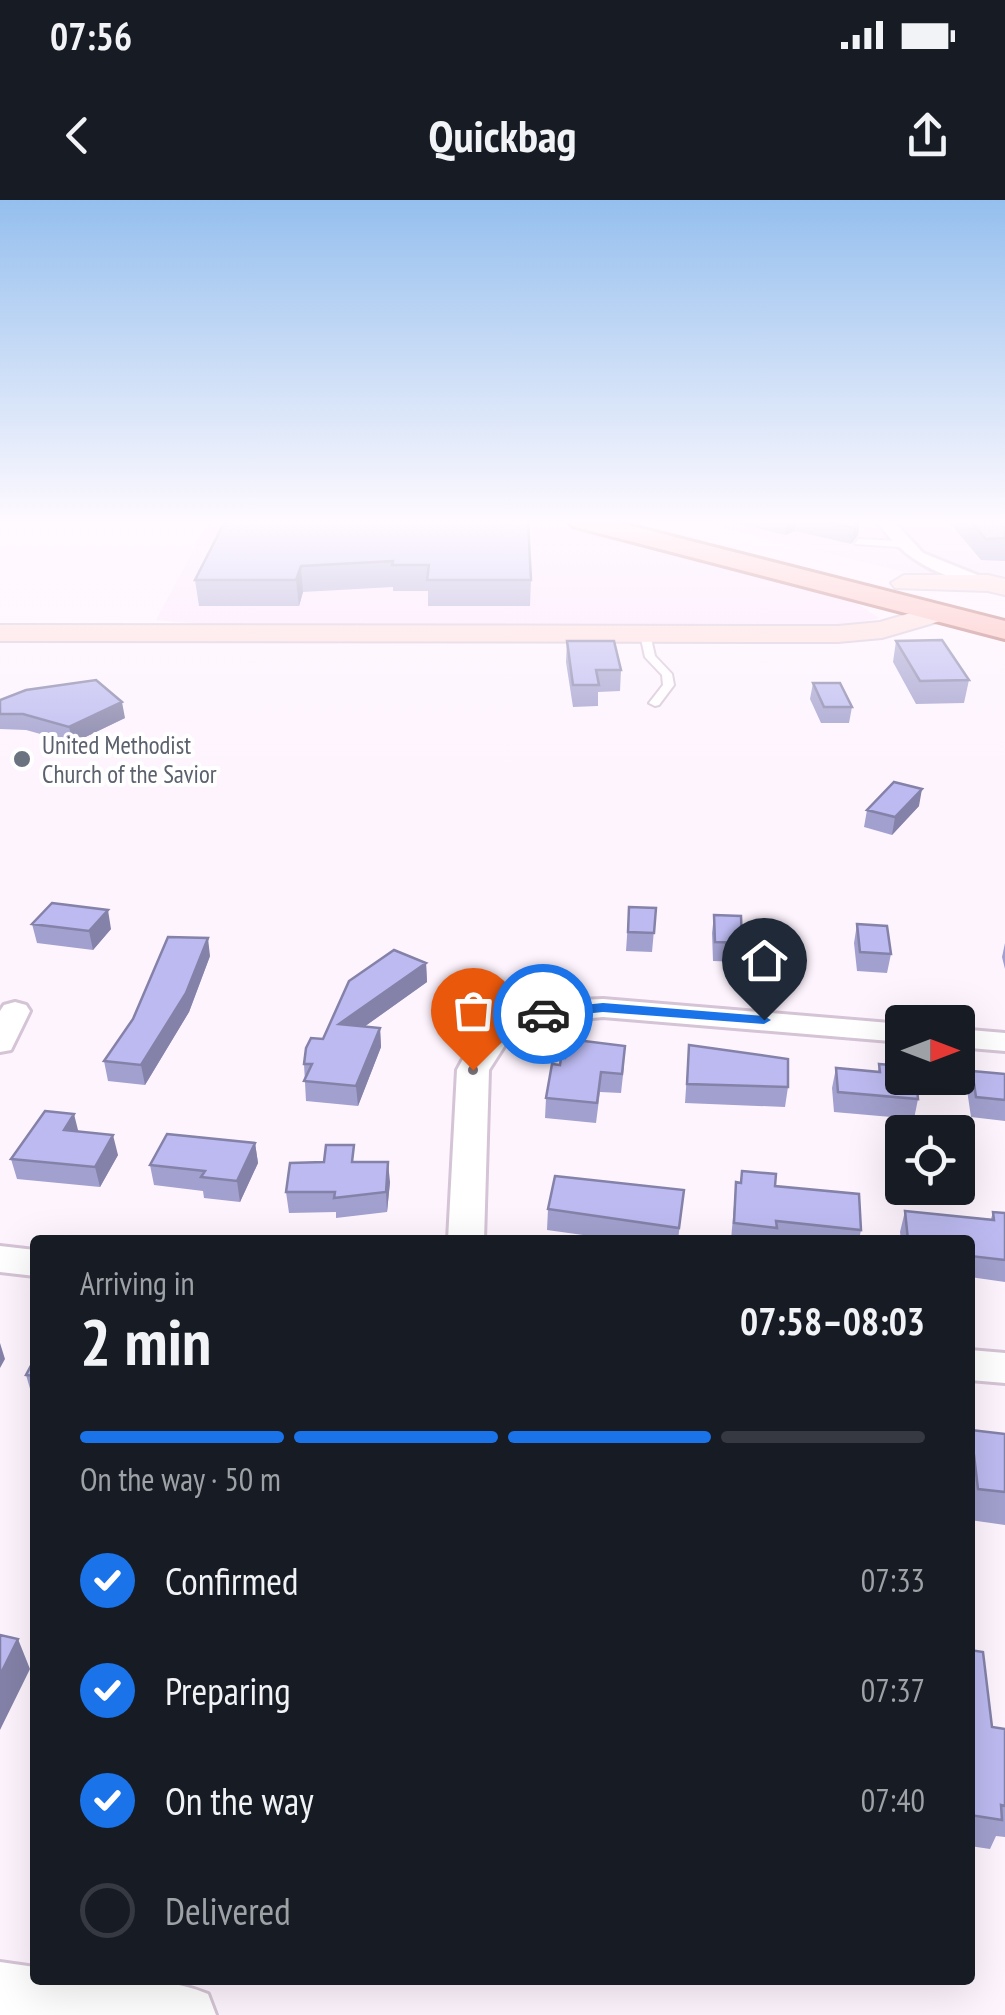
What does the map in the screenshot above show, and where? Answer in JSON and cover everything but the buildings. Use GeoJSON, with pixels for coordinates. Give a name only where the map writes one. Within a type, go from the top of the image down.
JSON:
{"type":"FeatureCollection","features":[{"type":"Feature","properties":{"kind":"main road"},"geometry":{"type":"LineString","coordinates":[[887,606],[894,610],[895,625]]}},
{"type":"Feature","properties":{"kind":"main road"},"geometry":{"type":"LineString","coordinates":[[910,606],[938,613],[985,606]]}},
{"type":"Feature","properties":{"kind":"street"},"geometry":{"type":"LineString","coordinates":[[895,625],[937,623],[991,606]]}},
{"type":"Feature","properties":{"kind":"street"},"geometry":{"type":"LineString","coordinates":[[0,634],[848,634],[938,613]]}},
{"type":"Feature","properties":{"kind":"street"},"geometry":{"type":"LineString","coordinates":[[466,1235],[473,1070],[484,1047],[518,1023],[564,1009],[603,1008],[885,1032]]}},
{"type":"Feature","properties":{"kind":"street"},"geometry":{"type":"LineString","coordinates":[[0,1044],[15,1011]]}},
{"type":"Feature","properties":{"kind":"street"},"geometry":{"type":"LineString","coordinates":[[975,1039],[1005,1042]]}},
{"type":"Feature","properties":{"kind":"street"},"geometry":{"type":"LineString","coordinates":[[0,1259],[30,1262]]}},
{"type":"Feature","properties":{"kind":"street"},"geometry":{"type":"LineString","coordinates":[[975,1365],[1005,1368]]}},
{"type":"Feature","properties":{"kind":"street"},"geometry":{"type":"LineString","coordinates":[[0,1991],[188,2015]]}},
{"type":"Feature","properties":{"kind":"lane"},"geometry":{"type":"LineString","coordinates":[[645,634],[650,657],[667,674],[670,684],[655,702]]}},
{"type":"Feature","properties":{"kind":"shaded area"},"geometry":{"type":"Polygon","coordinates":[[[164,606],[860,606],[879,618],[844,627],[770,629],[213,625],[156,620],[164,606]]]}},
{"type":"Feature","properties":{"kind":"way so far"},"geometry":{"type":"LineString","coordinates":[[473,1070],[484,1047],[500,1034],[543,1014]]}},
{"type":"Feature","properties":{"kind":"place","name":"United Methodist Church of the Savior"},"geometry":{"type":"Point","coordinates":[22,759]}},
{"type":"Feature","properties":{"kind":"route"},"geometry":{"type":"LineString","coordinates":[[543,1014],[603,1008],[764,1020]]}}]}
